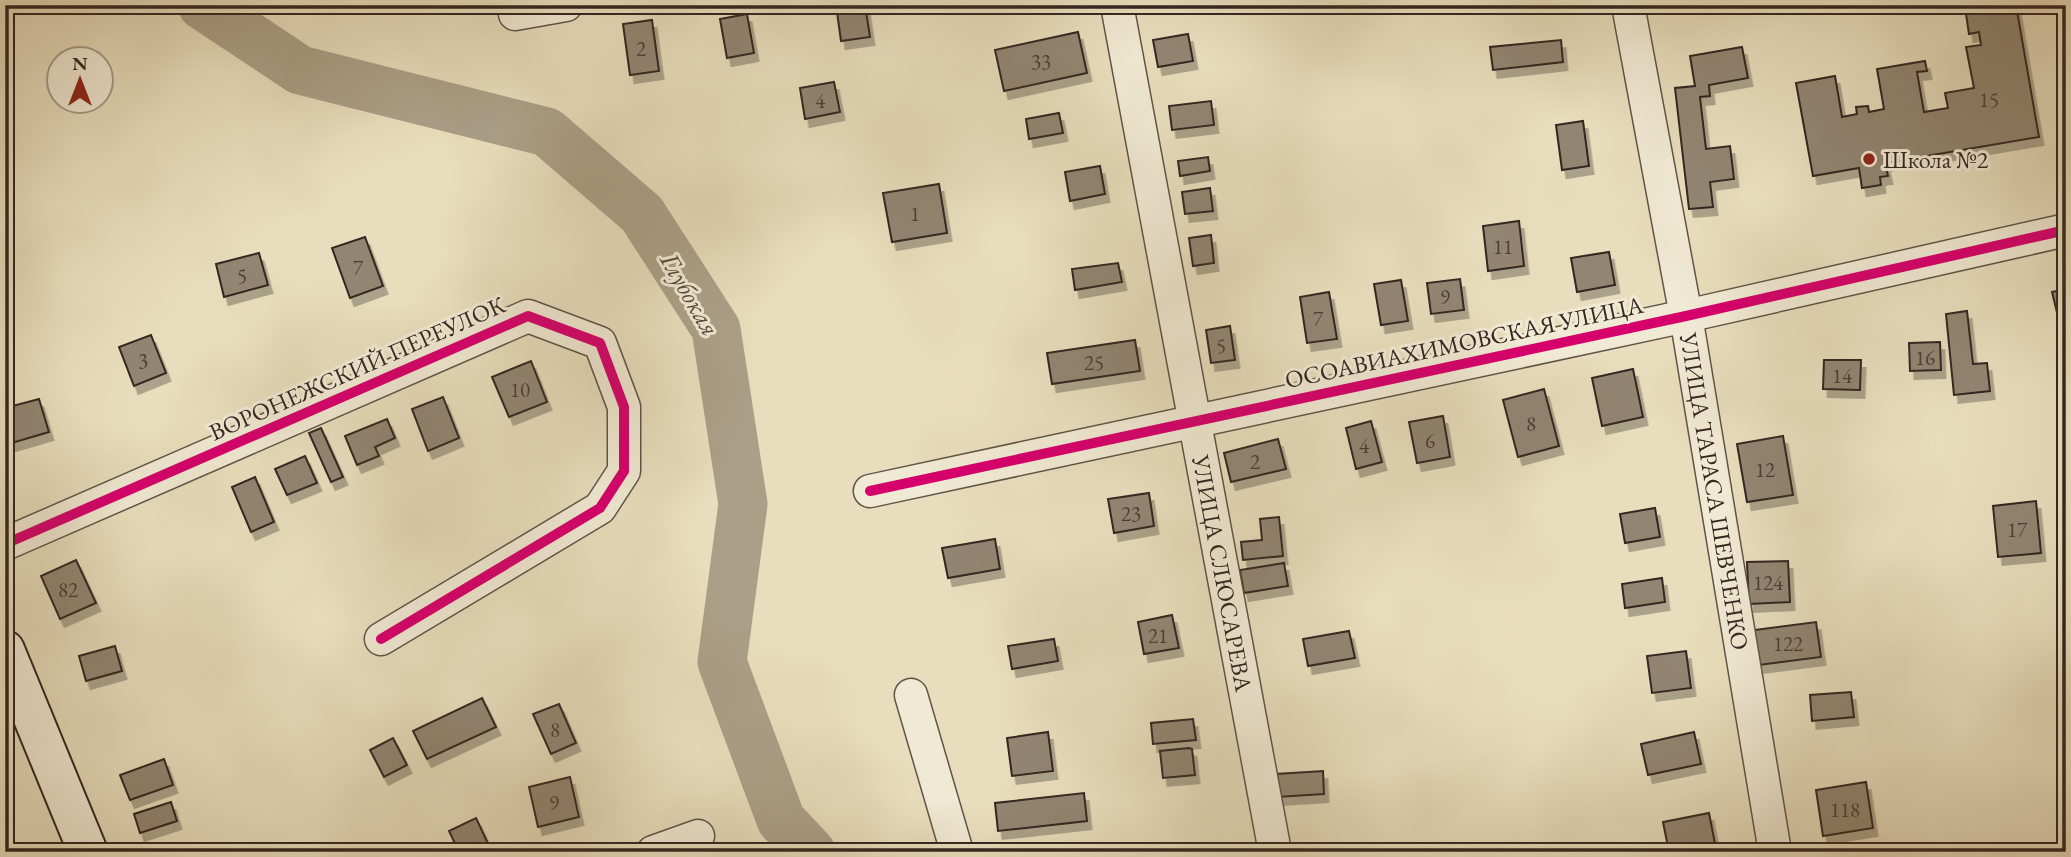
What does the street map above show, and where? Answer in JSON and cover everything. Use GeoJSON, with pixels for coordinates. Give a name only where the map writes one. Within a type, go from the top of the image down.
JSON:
{"type":"FeatureCollection","features":[{"type":"Feature","properties":{"kind":"street"},"geometry":{"type":"LineString","coordinates":[[515,14],[566,5]]}},
{"type":"Feature","properties":{"kind":"street","name":"УЛИЦА СЛЮСАРЕВА"},"geometry":{"type":"LineString","coordinates":[[1117,5],[1275,852]]}},
{"type":"Feature","properties":{"kind":"street","name":"УЛИЦА ТАРАСА ШЕВЧЕНКО"},"geometry":{"type":"LineString","coordinates":[[1628,5],[1686,316],[1775,852]]}},
{"type":"Feature","properties":{"kind":"street","name":"ОСОАВИАХИМОВСКАЯ УЛИЦА"},"geometry":{"type":"LineString","coordinates":[[870,491],[1686,316],[2066,230]]}},
{"type":"Feature","properties":{"kind":"street","name":"ВОРОНЕЖСКИЙ ПЕРЕУЛОК"},"geometry":{"type":"LineString","coordinates":[[5,544],[528,316],[600,343],[624,407],[624,471],[600,509],[381,639]]}},
{"type":"Feature","properties":{"kind":"street"},"geometry":{"type":"LineString","coordinates":[[5,650],[88,852]]}},
{"type":"Feature","properties":{"kind":"street"},"geometry":{"type":"LineString","coordinates":[[911,695],[957,852]]}},
{"type":"Feature","properties":{"kind":"street"},"geometry":{"type":"LineString","coordinates":[[653,852],[698,836]]}},
{"type":"Feature","properties":{"kind":"building"},"geometry":{"type":"Polygon","coordinates":[[[836,5],[865,5],[870,37],[841,41],[836,5]]]}},
{"type":"Feature","properties":{"kind":"building"},"geometry":{"type":"Polygon","coordinates":[[[1974,5],[2016,5],[2039,137],[1885,163],[1888,176],[1880,177],[1881,185],[1862,188],[1859,168],[1813,176],[1796,83],[1835,76],[1842,117],[1857,114],[1856,107],[1868,106],[1869,112],[1884,109],[1877,69],[1925,61],[1927,71],[1917,72],[1924,112],[1948,108],[1945,93],[1974,88],[1966,47],[1981,45],[1979,32],[1969,34],[1966,14],[1976,13],[1974,5]]]}},
{"type":"Feature","properties":{"kind":"building"},"geometry":{"type":"Polygon","coordinates":[[[747,14],[754,53],[727,58],[720,19],[747,14]]]}},
{"type":"Feature","properties":{"kind":"building"},"geometry":{"type":"Polygon","coordinates":[[[652,20],[659,71],[630,75],[623,24],[652,20]]]}},
{"type":"Feature","properties":{"kind":"building"},"geometry":{"type":"Polygon","coordinates":[[[1078,32],[1087,73],[1004,91],[995,50],[1078,32]]]}},
{"type":"Feature","properties":{"kind":"building"},"geometry":{"type":"Polygon","coordinates":[[[1188,34],[1193,61],[1158,67],[1153,40],[1188,34]]]}},
{"type":"Feature","properties":{"kind":"building"},"geometry":{"type":"Polygon","coordinates":[[[1561,40],[1563,62],[1493,70],[1490,47],[1561,40]]]}},
{"type":"Feature","properties":{"kind":"building"},"geometry":{"type":"Polygon","coordinates":[[[1742,47],[1748,78],[1709,85],[1710,96],[1700,97],[1706,149],[1730,146],[1734,179],[1710,182],[1713,207],[1689,209],[1675,88],[1695,86],[1690,56],[1742,47]]]}},
{"type":"Feature","properties":{"kind":"building"},"geometry":{"type":"Polygon","coordinates":[[[834,82],[840,112],[805,119],[800,88],[834,82]]]}},
{"type":"Feature","properties":{"kind":"building"},"geometry":{"type":"Polygon","coordinates":[[[1211,101],[1214,125],[1172,130],[1169,106],[1211,101]]]}},
{"type":"Feature","properties":{"kind":"building"},"geometry":{"type":"Polygon","coordinates":[[[1059,113],[1063,133],[1029,139],[1026,119],[1059,113]]]}},
{"type":"Feature","properties":{"kind":"building"},"geometry":{"type":"Polygon","coordinates":[[[1583,121],[1589,166],[1562,170],[1556,125],[1583,121]]]}},
{"type":"Feature","properties":{"kind":"building"},"geometry":{"type":"Polygon","coordinates":[[[1208,157],[1210,171],[1180,176],[1178,161],[1208,157]]]}},
{"type":"Feature","properties":{"kind":"building"},"geometry":{"type":"Polygon","coordinates":[[[1100,166],[1105,194],[1070,201],[1065,172],[1100,166]]]}},
{"type":"Feature","properties":{"kind":"building"},"geometry":{"type":"Polygon","coordinates":[[[939,184],[947,233],[892,242],[883,193],[939,184]]]}},
{"type":"Feature","properties":{"kind":"building"},"geometry":{"type":"Polygon","coordinates":[[[1210,188],[1213,211],[1185,214],[1182,192],[1210,188]]]}},
{"type":"Feature","properties":{"kind":"building"},"geometry":{"type":"Polygon","coordinates":[[[1519,221],[1524,266],[1488,271],[1483,226],[1519,221]]]}},
{"type":"Feature","properties":{"kind":"building"},"geometry":{"type":"Polygon","coordinates":[[[1211,235],[1214,263],[1193,266],[1189,238],[1211,235]]]}},
{"type":"Feature","properties":{"kind":"building"},"geometry":{"type":"Polygon","coordinates":[[[365,237],[383,286],[350,298],[332,248],[365,237]]]}},
{"type":"Feature","properties":{"kind":"building"},"geometry":{"type":"Polygon","coordinates":[[[1609,252],[1615,285],[1577,292],[1571,258],[1609,252]]]}},
{"type":"Feature","properties":{"kind":"building"},"geometry":{"type":"Polygon","coordinates":[[[259,253],[268,285],[224,297],[216,264],[259,253]]]}},
{"type":"Feature","properties":{"kind":"building"},"geometry":{"type":"Polygon","coordinates":[[[1118,263],[1122,282],[1075,290],[1072,269],[1118,263]]]}},
{"type":"Feature","properties":{"kind":"building"},"geometry":{"type":"Polygon","coordinates":[[[1460,279],[1464,310],[1431,314],[1427,283],[1460,279]]]}},
{"type":"Feature","properties":{"kind":"building"},"geometry":{"type":"Polygon","coordinates":[[[1401,280],[1408,321],[1381,325],[1374,284],[1401,280]]]}},
{"type":"Feature","properties":{"kind":"building"},"geometry":{"type":"Polygon","coordinates":[[[2066,289],[2066,336],[2063,337],[2052,292],[2066,289]]]}},
{"type":"Feature","properties":{"kind":"building"},"geometry":{"type":"Polygon","coordinates":[[[1329,292],[1337,339],[1307,343],[1300,297],[1329,292]]]}},
{"type":"Feature","properties":{"kind":"building"},"geometry":{"type":"Polygon","coordinates":[[[1967,311],[1973,364],[1987,363],[1990,391],[1954,395],[1946,314],[1967,311]]]}},
{"type":"Feature","properties":{"kind":"building"},"geometry":{"type":"Polygon","coordinates":[[[1230,326],[1235,360],[1211,363],[1206,330],[1230,326]]]}},
{"type":"Feature","properties":{"kind":"building"},"geometry":{"type":"Polygon","coordinates":[[[151,335],[166,373],[134,386],[119,347],[151,335]]]}},
{"type":"Feature","properties":{"kind":"building"},"geometry":{"type":"Polygon","coordinates":[[[1135,340],[1140,371],[1052,384],[1047,353],[1135,340]]]}},
{"type":"Feature","properties":{"kind":"building"},"geometry":{"type":"Polygon","coordinates":[[[1940,342],[1941,370],[1910,371],[1909,343],[1940,342]]]}},
{"type":"Feature","properties":{"kind":"building"},"geometry":{"type":"Polygon","coordinates":[[[1824,360],[1861,360],[1860,390],[1823,389],[1824,360]]]}},
{"type":"Feature","properties":{"kind":"building"},"geometry":{"type":"Polygon","coordinates":[[[531,361],[547,402],[509,417],[492,377],[531,361]]]}},
{"type":"Feature","properties":{"kind":"building"},"geometry":{"type":"Polygon","coordinates":[[[1633,369],[1643,417],[1602,426],[1592,378],[1633,369]]]}},
{"type":"Feature","properties":{"kind":"building"},"geometry":{"type":"Polygon","coordinates":[[[1544,389],[1559,446],[1518,457],[1503,400],[1544,389]]]}},
{"type":"Feature","properties":{"kind":"building"},"geometry":{"type":"Polygon","coordinates":[[[443,397],[459,438],[428,451],[412,409],[443,397]]]}},
{"type":"Feature","properties":{"kind":"building"},"geometry":{"type":"Polygon","coordinates":[[[39,399],[49,432],[5,445],[5,408],[39,399]]]}},
{"type":"Feature","properties":{"kind":"building"},"geometry":{"type":"Polygon","coordinates":[[[2066,400],[2066,435],[2063,436],[2057,402],[2066,400]]]}},
{"type":"Feature","properties":{"kind":"building"},"geometry":{"type":"Polygon","coordinates":[[[1443,416],[1450,457],[1417,463],[1409,422],[1443,416]]]}},
{"type":"Feature","properties":{"kind":"building"},"geometry":{"type":"Polygon","coordinates":[[[387,419],[395,438],[375,447],[379,456],[357,465],[345,436],[387,419]]]}},
{"type":"Feature","properties":{"kind":"building"},"geometry":{"type":"Polygon","coordinates":[[[1371,421],[1382,462],[1356,469],[1346,428],[1371,421]]]}},
{"type":"Feature","properties":{"kind":"building"},"geometry":{"type":"Polygon","coordinates":[[[321,428],[343,477],[331,482],[309,433],[321,428]]]}},
{"type":"Feature","properties":{"kind":"building"},"geometry":{"type":"Polygon","coordinates":[[[1783,436],[1793,495],[1747,502],[1737,444],[1783,436]]]}},
{"type":"Feature","properties":{"kind":"building"},"geometry":{"type":"Polygon","coordinates":[[[1278,439],[1286,469],[1231,482],[1224,453],[1278,439]]]}},
{"type":"Feature","properties":{"kind":"building"},"geometry":{"type":"Polygon","coordinates":[[[305,456],[317,483],[287,495],[275,469],[305,456]]]}},
{"type":"Feature","properties":{"kind":"building"},"geometry":{"type":"Polygon","coordinates":[[[255,477],[274,522],[251,532],[232,487],[255,477]]]}},
{"type":"Feature","properties":{"kind":"building"},"geometry":{"type":"Polygon","coordinates":[[[1149,493],[1154,526],[1114,533],[1108,499],[1149,493]]]}},
{"type":"Feature","properties":{"kind":"building"},"geometry":{"type":"Polygon","coordinates":[[[2036,501],[2041,553],[1998,557],[1993,506],[2036,501]]]}},
{"type":"Feature","properties":{"kind":"building"},"geometry":{"type":"Polygon","coordinates":[[[1655,508],[1660,537],[1625,543],[1620,514],[1655,508]]]}},
{"type":"Feature","properties":{"kind":"building"},"geometry":{"type":"Polygon","coordinates":[[[1279,517],[1283,556],[1243,560],[1241,542],[1262,540],[1260,519],[1279,517]]]}},
{"type":"Feature","properties":{"kind":"building"},"geometry":{"type":"Polygon","coordinates":[[[995,539],[1000,569],[948,578],[942,548],[995,539]]]}},
{"type":"Feature","properties":{"kind":"building"},"geometry":{"type":"Polygon","coordinates":[[[76,560],[96,603],[60,619],[41,576],[76,560]]]}},
{"type":"Feature","properties":{"kind":"building"},"geometry":{"type":"Polygon","coordinates":[[[1788,561],[1790,602],[1749,604],[1747,562],[1788,561]]]}},
{"type":"Feature","properties":{"kind":"building"},"geometry":{"type":"Polygon","coordinates":[[[1284,563],[1288,586],[1244,593],[1240,570],[1284,563]]]}},
{"type":"Feature","properties":{"kind":"building"},"geometry":{"type":"Polygon","coordinates":[[[1662,578],[1665,602],[1625,608],[1622,584],[1662,578]]]}},
{"type":"Feature","properties":{"kind":"building"},"geometry":{"type":"Polygon","coordinates":[[[1172,615],[1179,648],[1144,654],[1138,622],[1172,615]]]}},
{"type":"Feature","properties":{"kind":"building"},"geometry":{"type":"Polygon","coordinates":[[[1816,622],[1821,657],[1759,665],[1754,630],[1816,622]]]}},
{"type":"Feature","properties":{"kind":"building"},"geometry":{"type":"Polygon","coordinates":[[[1349,631],[1355,658],[1308,666],[1303,639],[1349,631]]]}},
{"type":"Feature","properties":{"kind":"building"},"geometry":{"type":"Polygon","coordinates":[[[1054,639],[1058,661],[1012,669],[1008,646],[1054,639]]]}},
{"type":"Feature","properties":{"kind":"building"},"geometry":{"type":"Polygon","coordinates":[[[115,646],[122,671],[86,681],[79,656],[115,646]]]}},
{"type":"Feature","properties":{"kind":"building"},"geometry":{"type":"Polygon","coordinates":[[[1686,651],[1691,688],[1652,693],[1647,656],[1686,651]]]}},
{"type":"Feature","properties":{"kind":"building"},"geometry":{"type":"Polygon","coordinates":[[[1851,692],[1854,717],[1812,721],[1810,695],[1851,692]]]}},
{"type":"Feature","properties":{"kind":"building"},"geometry":{"type":"Polygon","coordinates":[[[482,698],[496,727],[427,759],[413,731],[482,698]]]}},
{"type":"Feature","properties":{"kind":"building"},"geometry":{"type":"Polygon","coordinates":[[[559,704],[576,743],[551,754],[533,714],[559,704]]]}},
{"type":"Feature","properties":{"kind":"building"},"geometry":{"type":"Polygon","coordinates":[[[1193,719],[1196,740],[1153,744],[1151,723],[1193,719]]]}},
{"type":"Feature","properties":{"kind":"building"},"geometry":{"type":"Polygon","coordinates":[[[1048,732],[1053,771],[1012,776],[1007,738],[1048,732]]]}},
{"type":"Feature","properties":{"kind":"building"},"geometry":{"type":"Polygon","coordinates":[[[1694,732],[1701,764],[1648,775],[1641,744],[1694,732]]]}},
{"type":"Feature","properties":{"kind":"building"},"geometry":{"type":"Polygon","coordinates":[[[393,738],[407,765],[384,777],[370,750],[393,738]]]}},
{"type":"Feature","properties":{"kind":"building"},"geometry":{"type":"Polygon","coordinates":[[[1192,749],[1195,775],[1163,778],[1160,751],[1192,749]]]}},
{"type":"Feature","properties":{"kind":"building"},"geometry":{"type":"Polygon","coordinates":[[[164,759],[173,785],[130,800],[120,775],[164,759]]]}},
{"type":"Feature","properties":{"kind":"building"},"geometry":{"type":"Polygon","coordinates":[[[1323,771],[1324,794],[1277,797],[1276,774],[1323,771]]]}},
{"type":"Feature","properties":{"kind":"building"},"geometry":{"type":"Polygon","coordinates":[[[570,777],[579,817],[538,827],[529,787],[570,777]]]}},
{"type":"Feature","properties":{"kind":"building"},"geometry":{"type":"Polygon","coordinates":[[[1866,782],[1873,828],[1823,836],[1816,790],[1866,782]]]}},
{"type":"Feature","properties":{"kind":"building"},"geometry":{"type":"Polygon","coordinates":[[[1084,793],[1087,821],[998,831],[995,803],[1084,793]]]}},
{"type":"Feature","properties":{"kind":"building"},"geometry":{"type":"Polygon","coordinates":[[[171,802],[177,821],[140,833],[134,814],[171,802]]]}},
{"type":"Feature","properties":{"kind":"building"},"geometry":{"type":"Polygon","coordinates":[[[1709,813],[1716,849],[1669,852],[1663,822],[1709,813]]]}},
{"type":"Feature","properties":{"kind":"building"},"geometry":{"type":"Polygon","coordinates":[[[476,818],[492,852],[459,852],[449,831],[476,818]]]}},
{"type":"Feature","properties":{"kind":"building"},"geometry":{"type":"Polygon","coordinates":[[[1358,847],[1358,852],[1312,852],[1311,849],[1358,847]]]}},
{"type":"Feature","properties":{"kind":"waterway","name":"Глубокая"},"geometry":{"type":"LineString","coordinates":[[202,5],[300,70],[547,132],[642,214],[716,329],[743,504],[722,662],[781,820],[811,852]]}},
{"type":"Feature","properties":{"kind":"cycle path"},"geometry":{"type":"LineString","coordinates":[[870,491],[1686,316],[2066,230]]}},
{"type":"Feature","properties":{"kind":"cycle path"},"geometry":{"type":"LineString","coordinates":[[5,544],[528,316],[600,343],[624,407],[624,471],[600,508],[381,639]]}},
{"type":"Feature","properties":{"kind":"place","name":"Школа №2"},"geometry":{"type":"Point","coordinates":[1869,159]}}]}
